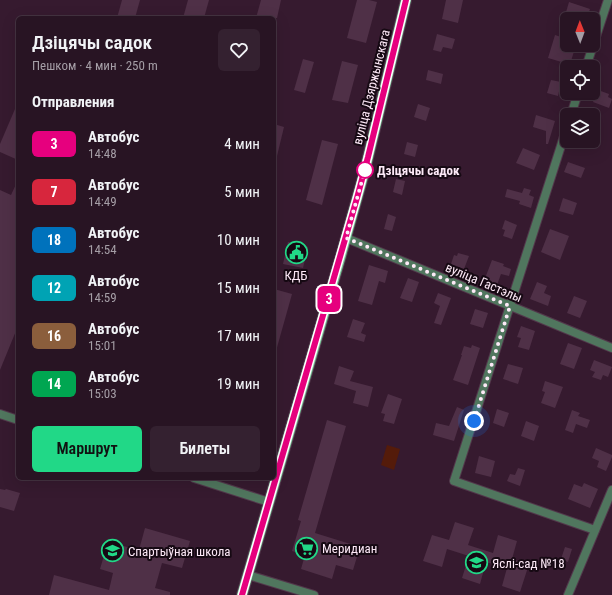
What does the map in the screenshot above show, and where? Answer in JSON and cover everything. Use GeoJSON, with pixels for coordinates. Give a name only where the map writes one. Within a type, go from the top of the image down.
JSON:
{"type":"FeatureCollection","features":[{"type":"Feature","properties":{"kind":"main road","name":"вуліца Дзяржынскага"},"geometry":{"type":"LineString","coordinates":[[276,478],[365,170],[406,0]]}},
{"type":"Feature","properties":{"kind":"main road","name":"вуліца Дзяржынскага"},"geometry":{"type":"LineString","coordinates":[[242,595],[275,480]]}},
{"type":"Feature","properties":{"kind":"street"},"geometry":{"type":"LineString","coordinates":[[588,60],[608,0]]}},
{"type":"Feature","properties":{"kind":"street"},"geometry":{"type":"LineString","coordinates":[[560,148],[454,481],[595,530]]}},
{"type":"Feature","properties":{"kind":"street","name":"вуліца Гастэлы"},"geometry":{"type":"LineString","coordinates":[[346,238],[612,348]]}},
{"type":"Feature","properties":{"kind":"street"},"geometry":{"type":"LineString","coordinates":[[0,414],[16,419]]}},
{"type":"Feature","properties":{"kind":"street"},"geometry":{"type":"LineString","coordinates":[[200,480],[269,502]]}},
{"type":"Feature","properties":{"kind":"street"},"geometry":{"type":"LineString","coordinates":[[568,595],[612,490]]}},
{"type":"Feature","properties":{"kind":"street"},"geometry":{"type":"LineString","coordinates":[[248,576],[314,595]]}},
{"type":"Feature","properties":{"kind":"shaded area"},"geometry":{"type":"Polygon","coordinates":[[[387,445],[400,449],[394,470],[381,465],[387,445]]]}},
{"type":"Feature","properties":{"kind":"building"},"geometry":{"type":"Polygon","coordinates":[[[122,0],[140,0],[136,16],[118,16],[122,0]]]}},
{"type":"Feature","properties":{"kind":"building"},"geometry":{"type":"Polygon","coordinates":[[[188,0],[209,0],[205,16],[184,16],[188,0]]]}},
{"type":"Feature","properties":{"kind":"building"},"geometry":{"type":"Polygon","coordinates":[[[261,0],[281,0],[277,18],[276,16],[257,16],[261,0]]]}},
{"type":"Feature","properties":{"kind":"building"},"geometry":{"type":"Polygon","coordinates":[[[357,0],[377,2],[366,43],[347,38],[357,0]]]}},
{"type":"Feature","properties":{"kind":"building"},"geometry":{"type":"Polygon","coordinates":[[[446,0],[463,0],[458,23],[442,19],[446,0]]]}},
{"type":"Feature","properties":{"kind":"building"},"geometry":{"type":"Polygon","coordinates":[[[569,2],[590,9],[589,12],[566,12],[569,2]]]}},
{"type":"Feature","properties":{"kind":"building"},"geometry":{"type":"Polygon","coordinates":[[[437,34],[455,39],[452,49],[443,47],[441,52],[433,50],[437,34]]]}},
{"type":"Feature","properties":{"kind":"building"},"geometry":{"type":"Polygon","coordinates":[[[555,35],[560,37],[560,52],[574,52],[571,60],[566,59],[560,60],[560,62],[548,58],[555,35]]]}},
{"type":"Feature","properties":{"kind":"building"},"geometry":{"type":"Polygon","coordinates":[[[303,59],[314,62],[305,93],[294,90],[303,59]]]}},
{"type":"Feature","properties":{"kind":"building"},"geometry":{"type":"Polygon","coordinates":[[[342,61],[358,65],[348,103],[332,100],[342,61]]]}},
{"type":"Feature","properties":{"kind":"building"},"geometry":{"type":"Polygon","coordinates":[[[428,70],[443,74],[441,84],[426,80],[428,70]]]}},
{"type":"Feature","properties":{"kind":"building"},"geometry":{"type":"Polygon","coordinates":[[[551,80],[560,82],[558,96],[547,93],[551,80]]]}},
{"type":"Feature","properties":{"kind":"building"},"geometry":{"type":"Polygon","coordinates":[[[600,91],[609,94],[608,97],[612,99],[609,108],[593,102],[594,100],[600,100],[600,91]]]}},
{"type":"Feature","properties":{"kind":"building"},"geometry":{"type":"Polygon","coordinates":[[[418,104],[430,108],[426,121],[414,117],[418,104]]]}},
{"type":"Feature","properties":{"kind":"building"},"geometry":{"type":"Polygon","coordinates":[[[16,107],[16,159],[0,152],[0,144],[16,107]]]}},
{"type":"Feature","properties":{"kind":"building"},"geometry":{"type":"Polygon","coordinates":[[[536,115],[555,121],[548,144],[546,144],[546,131],[533,127],[536,115]]]}},
{"type":"Feature","properties":{"kind":"building"},"geometry":{"type":"Polygon","coordinates":[[[276,125],[284,127],[276,156],[276,125]]]}},
{"type":"Feature","properties":{"kind":"building"},"geometry":{"type":"Polygon","coordinates":[[[322,140],[338,144],[322,205],[306,200],[322,140]]]}},
{"type":"Feature","properties":{"kind":"building"},"geometry":{"type":"Polygon","coordinates":[[[407,142],[418,145],[415,157],[404,154],[407,142]]]}},
{"type":"Feature","properties":{"kind":"building"},"geometry":{"type":"Polygon","coordinates":[[[523,148],[540,155],[534,170],[516,163],[523,148]]]}},
{"type":"Feature","properties":{"kind":"building"},"geometry":{"type":"Polygon","coordinates":[[[568,162],[585,168],[581,178],[564,172],[568,162]]]}},
{"type":"Feature","properties":{"kind":"building"},"geometry":{"type":"Polygon","coordinates":[[[396,179],[405,181],[402,195],[393,192],[396,179]]]}},
{"type":"Feature","properties":{"kind":"building"},"geometry":{"type":"Polygon","coordinates":[[[16,184],[16,331],[0,370],[0,190],[11,195],[16,184]]]}},
{"type":"Feature","properties":{"kind":"building"},"geometry":{"type":"Polygon","coordinates":[[[524,188],[531,190],[529,195],[534,197],[531,208],[519,204],[520,201],[505,197],[507,189],[522,193],[524,188]]]}},
{"type":"Feature","properties":{"kind":"building"},"geometry":{"type":"Polygon","coordinates":[[[563,198],[577,203],[573,215],[559,211],[563,198]]]}},
{"type":"Feature","properties":{"kind":"building"},"geometry":{"type":"Polygon","coordinates":[[[388,214],[396,217],[392,231],[384,229],[388,214]]]}},
{"type":"Feature","properties":{"kind":"building"},"geometry":{"type":"Polygon","coordinates":[[[505,220],[517,225],[512,239],[503,236],[505,230],[502,229],[505,220]]]}},
{"type":"Feature","properties":{"kind":"building"},"geometry":{"type":"Polygon","coordinates":[[[550,229],[569,236],[560,260],[541,252],[550,229]]]}},
{"type":"Feature","properties":{"kind":"building","name":"КДБ"},"geometry":{"type":"Polygon","coordinates":[[[288,242],[308,247],[303,268],[283,264],[288,242]]]}},
{"type":"Feature","properties":{"kind":"building"},"geometry":{"type":"Polygon","coordinates":[[[458,253],[469,256],[464,269],[451,264],[454,255],[457,256],[458,253]]]}},
{"type":"Feature","properties":{"kind":"building"},"geometry":{"type":"Polygon","coordinates":[[[492,260],[504,264],[503,266],[511,269],[509,276],[501,274],[497,285],[484,281],[492,260]]]}},
{"type":"Feature","properties":{"kind":"building"},"geometry":{"type":"Polygon","coordinates":[[[369,265],[388,271],[385,283],[379,281],[372,305],[358,301],[369,265]]]}},
{"type":"Feature","properties":{"kind":"building"},"geometry":{"type":"Polygon","coordinates":[[[408,278],[419,282],[412,302],[400,298],[408,278]]]}},
{"type":"Feature","properties":{"kind":"building"},"geometry":{"type":"Polygon","coordinates":[[[537,282],[547,286],[544,293],[551,296],[548,306],[530,299],[537,282]]]}},
{"type":"Feature","properties":{"kind":"building"},"geometry":{"type":"Polygon","coordinates":[[[276,290],[292,294],[276,351],[276,290]]]}},
{"type":"Feature","properties":{"kind":"building"},"geometry":{"type":"Polygon","coordinates":[[[438,293],[451,298],[441,325],[434,323],[440,306],[434,303],[438,293]]]}},
{"type":"Feature","properties":{"kind":"building"},"geometry":{"type":"Polygon","coordinates":[[[574,296],[587,301],[580,318],[567,313],[574,296]]]}},
{"type":"Feature","properties":{"kind":"building"},"geometry":{"type":"Polygon","coordinates":[[[475,309],[488,313],[483,328],[470,324],[475,309]]]}},
{"type":"Feature","properties":{"kind":"building"},"geometry":{"type":"Polygon","coordinates":[[[353,319],[365,323],[361,333],[366,335],[364,342],[347,337],[353,319]]]}},
{"type":"Feature","properties":{"kind":"building"},"geometry":{"type":"Polygon","coordinates":[[[521,326],[535,331],[529,350],[518,347],[521,338],[517,337],[521,326]]]}},
{"type":"Feature","properties":{"kind":"building"},"geometry":{"type":"Polygon","coordinates":[[[568,343],[582,348],[574,369],[560,364],[568,343]]]}},
{"type":"Feature","properties":{"kind":"building"},"geometry":{"type":"Polygon","coordinates":[[[472,345],[480,348],[468,385],[453,380],[464,346],[471,348],[472,345]]]}},
{"type":"Feature","properties":{"kind":"building"},"geometry":{"type":"Polygon","coordinates":[[[594,360],[612,367],[608,377],[603,375],[601,380],[592,377],[595,372],[590,370],[594,360]]]}},
{"type":"Feature","properties":{"kind":"building"},"geometry":{"type":"Polygon","coordinates":[[[508,364],[523,368],[518,384],[503,379],[508,364]]]}},
{"type":"Feature","properties":{"kind":"building"},"geometry":{"type":"Polygon","coordinates":[[[339,366],[354,371],[350,381],[373,387],[368,407],[353,403],[356,391],[334,384],[339,366]]]}},
{"type":"Feature","properties":{"kind":"building"},"geometry":{"type":"Polygon","coordinates":[[[545,381],[563,387],[555,408],[541,403],[545,392],[542,391],[545,381]]]}},
{"type":"Feature","properties":{"kind":"building"},"geometry":{"type":"Polygon","coordinates":[[[388,394],[402,399],[394,424],[383,421],[385,414],[381,413],[388,394]]]}},
{"type":"Feature","properties":{"kind":"building"},"geometry":{"type":"Polygon","coordinates":[[[457,407],[464,410],[454,441],[433,435],[436,423],[449,426],[457,407]]]}},
{"type":"Feature","properties":{"kind":"building"},"geometry":{"type":"Polygon","coordinates":[[[497,409],[509,413],[504,427],[493,423],[497,409]]]}},
{"type":"Feature","properties":{"kind":"building"},"geometry":{"type":"Polygon","coordinates":[[[572,410],[580,413],[578,416],[590,420],[587,428],[576,424],[573,433],[565,430],[572,410]]]}},
{"type":"Feature","properties":{"kind":"building"},"geometry":{"type":"Polygon","coordinates":[[[327,420],[346,426],[315,533],[360,547],[353,570],[336,565],[332,579],[301,569],[305,555],[292,551],[301,521],[298,520],[327,420]]]}},
{"type":"Feature","properties":{"kind":"building"},"geometry":{"type":"Polygon","coordinates":[[[526,421],[539,426],[534,441],[521,436],[526,421]]]}},
{"type":"Feature","properties":{"kind":"building"},"geometry":{"type":"Polygon","coordinates":[[[596,448],[612,455],[606,471],[597,467],[599,461],[592,458],[596,448]]]}},
{"type":"Feature","properties":{"kind":"building"},"geometry":{"type":"Polygon","coordinates":[[[479,456],[495,461],[491,477],[475,473],[479,456]]]}},
{"type":"Feature","properties":{"kind":"building"},"geometry":{"type":"Polygon","coordinates":[[[518,468],[525,470],[520,486],[507,481],[510,474],[515,475],[518,468]]]}},
{"type":"Feature","properties":{"kind":"building"},"geometry":{"type":"Polygon","coordinates":[[[584,483],[598,489],[590,508],[568,499],[574,484],[582,487],[584,483]]]}},
{"type":"Feature","properties":{"kind":"building"},"geometry":{"type":"Polygon","coordinates":[[[0,489],[20,493],[14,511],[0,507],[0,489]]]}},
{"type":"Feature","properties":{"kind":"building"},"geometry":{"type":"Polygon","coordinates":[[[455,522],[474,528],[468,545],[493,553],[498,535],[517,541],[512,559],[529,564],[520,592],[502,586],[507,568],[486,562],[480,584],[462,578],[469,556],[447,549],[442,567],[423,561],[432,535],[449,540],[455,522]]]}},
{"type":"Feature","properties":{"kind":"building"},"geometry":{"type":"Polygon","coordinates":[[[145,528],[190,541],[182,568],[162,563],[155,588],[170,592],[170,595],[49,595],[54,575],[109,590],[113,573],[100,569],[108,542],[139,550],[145,528]]]}},
{"type":"Feature","properties":{"kind":"building"},"geometry":{"type":"Polygon","coordinates":[[[565,547],[572,549],[568,562],[561,559],[565,547]]]}},
{"type":"Feature","properties":{"kind":"bus line","name":"3"},"geometry":{"type":"LineString","coordinates":[[276,478],[357,198],[406,0]]}},
{"type":"Feature","properties":{"kind":"bus line","name":"3"},"geometry":{"type":"LineString","coordinates":[[242,595],[275,480]]}},
{"type":"Feature","properties":{"kind":"place","name":"Дзіцячы садок"},"geometry":{"type":"Point","coordinates":[365,170]}},
{"type":"Feature","properties":{"kind":"place","name":"КДБ"},"geometry":{"type":"Point","coordinates":[296,253]}},
{"type":"Feature","properties":{"kind":"place","name":"Меридиан"},"geometry":{"type":"Point","coordinates":[307,548]}},
{"type":"Feature","properties":{"kind":"place","name":"Спартыўная школа"},"geometry":{"type":"Point","coordinates":[112,551]}},
{"type":"Feature","properties":{"kind":"place","name":"Яслі-сад №18"},"geometry":{"type":"Point","coordinates":[476,563]}},
{"type":"Feature","properties":{"kind":"route"},"geometry":{"type":"LineString","coordinates":[[365,170],[346,238],[510,306],[474,421]]}}]}
